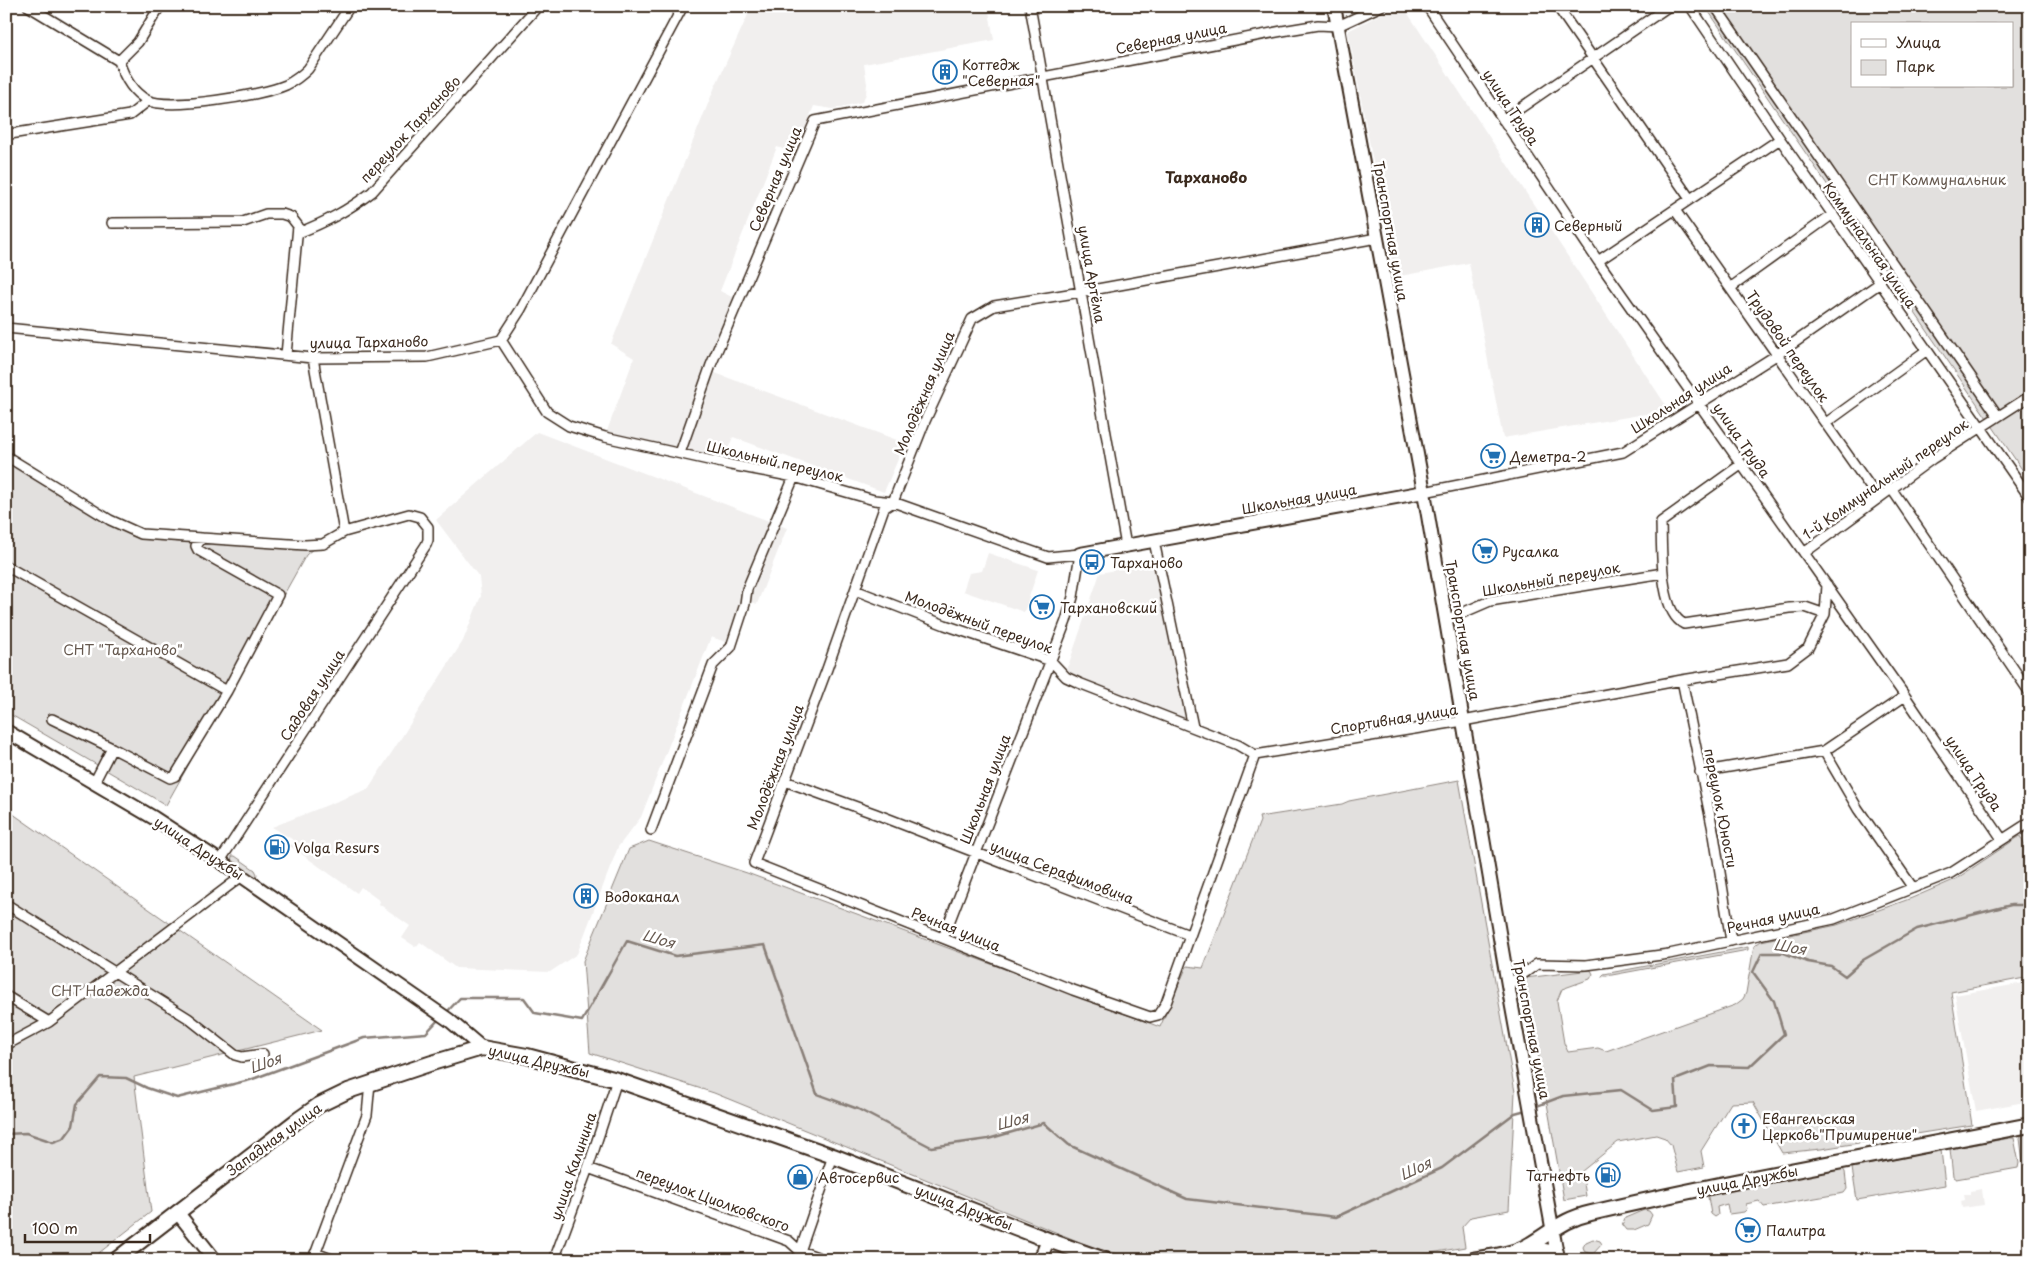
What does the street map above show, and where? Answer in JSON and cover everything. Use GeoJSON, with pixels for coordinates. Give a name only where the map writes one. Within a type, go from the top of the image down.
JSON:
{"type":"FeatureCollection","features":[{"type":"Feature","properties":{"kind":"main road","name":"улица Дружбы"},"geometry":{"type":"LineString","coordinates":[[482,1048],[563,1064],[617,1080],[832,1156],[1048,1240],[1105,1260]]}},
{"type":"Feature","properties":{"kind":"main road","name":"Западная улица"},"geometry":{"type":"LineString","coordinates":[[116,1260],[299,1118],[334,1097],[370,1083],[482,1048]]}},
{"type":"Feature","properties":{"kind":"main road","name":"улица Дружбы"},"geometry":{"type":"LineString","coordinates":[[1473,1260],[1514,1252],[1531,1244],[1552,1229],[1580,1216],[1676,1194],[2030,1125]]}},
{"type":"Feature","properties":{"kind":"street"},"geometry":{"type":"LineString","coordinates":[[28,6],[119,61],[124,77],[136,92],[148,100],[162,104],[202,103],[286,85],[308,70],[350,6]]}},
{"type":"Feature","properties":{"kind":"street"},"geometry":{"type":"LineString","coordinates":[[119,61],[138,42],[160,6]]}},
{"type":"Feature","properties":{"kind":"street","name":"переулок Тарханово"},"geometry":{"type":"LineString","coordinates":[[298,234],[349,210],[372,192],[538,6]]}},
{"type":"Feature","properties":{"kind":"street"},"geometry":{"type":"LineString","coordinates":[[501,340],[521,309],[683,6]]}},
{"type":"Feature","properties":{"kind":"street","name":"улица Артёма"},"geometry":{"type":"LineString","coordinates":[[1030,6],[1126,546]]}},
{"type":"Feature","properties":{"kind":"street","name":"Транспортная улица"},"geometry":{"type":"LineString","coordinates":[[1334,6],[1424,492],[1508,985],[1557,1256]]}},
{"type":"Feature","properties":{"kind":"street","name":"Северная улица"},"geometry":{"type":"LineString","coordinates":[[680,453],[711,365],[814,121],[1282,31],[1318,25],[1338,26],[1381,6]]}},
{"type":"Feature","properties":{"kind":"street","name":"улица Труда"},"geometry":{"type":"LineString","coordinates":[[1427,6],[1598,261],[1905,696],[2002,839]]}},
{"type":"Feature","properties":{"kind":"street"},"geometry":{"type":"LineString","coordinates":[[1557,6],[1690,199]]}},
{"type":"Feature","properties":{"kind":"street"},"geometry":{"type":"LineString","coordinates":[[1504,120],[1669,6]]}},
{"type":"Feature","properties":{"kind":"street","name":"Коммунальная улица"},"geometry":{"type":"LineString","coordinates":[[1690,6],[1780,139],[2030,498]]}},
{"type":"Feature","properties":{"kind":"street"},"geometry":{"type":"LineString","coordinates":[[1716,6],[1998,416]]}},
{"type":"Feature","properties":{"kind":"street"},"geometry":{"type":"LineString","coordinates":[[10,134],[130,115],[148,100]]}},
{"type":"Feature","properties":{"kind":"street"},"geometry":{"type":"LineString","coordinates":[[1598,261],[1780,139]]}},
{"type":"Feature","properties":{"kind":"street","name":"Трудовой переулок"},"geometry":{"type":"LineString","coordinates":[[1675,210],[1878,498]]}},
{"type":"Feature","properties":{"kind":"street"},"geometry":{"type":"LineString","coordinates":[[112,223],[243,222],[266,214],[282,214],[291,217],[298,226],[298,234],[286,355]]}},
{"type":"Feature","properties":{"kind":"street"},"geometry":{"type":"LineString","coordinates":[[1730,288],[1833,214]]}},
{"type":"Feature","properties":{"kind":"street","name":"Молодёжная улица"},"geometry":{"type":"LineString","coordinates":[[754,863],[884,508],[894,502],[925,421],[972,319],[994,306],[1377,238]]}},
{"type":"Feature","properties":{"kind":"street","name":"Школьная улица"},"geometry":{"type":"LineString","coordinates":[[943,938],[1051,661],[1073,597],[1080,554],[1424,492],[1624,452],[1778,354],[1880,283]]}},
{"type":"Feature","properties":{"kind":"street","name":"улица Тарханово"},"geometry":{"type":"LineString","coordinates":[[6,328],[313,358],[427,357],[501,340]]}},
{"type":"Feature","properties":{"kind":"street","name":"Школьный переулок"},"geometry":{"type":"LineString","coordinates":[[501,340],[547,412],[569,426],[605,437],[794,477],[874,500],[894,502],[1048,557],[1080,554]]}},
{"type":"Feature","properties":{"kind":"street"},"geometry":{"type":"LineString","coordinates":[[1826,423],[1927,350]]}},
{"type":"Feature","properties":{"kind":"street"},"geometry":{"type":"LineString","coordinates":[[6,456],[110,520],[141,534],[305,545],[323,544],[344,532],[313,358]]}},
{"type":"Feature","properties":{"kind":"street","name":"1-й Коммунальный переулок"},"geometry":{"type":"LineString","coordinates":[[1804,553],[1891,488],[2030,396]]}},
{"type":"Feature","properties":{"kind":"street"},"geometry":{"type":"LineString","coordinates":[[1742,464],[1662,522],[1663,573],[1671,609],[1679,622],[1684,624],[1789,608],[1805,607],[1824,614]]}},
{"type":"Feature","properties":{"kind":"street"},"geometry":{"type":"LineString","coordinates":[[651,830],[713,664],[731,647],[745,604],[747,589],[794,477]]}},
{"type":"Feature","properties":{"kind":"street"},"geometry":{"type":"LineString","coordinates":[[1891,488],[2030,693]]}},
{"type":"Feature","properties":{"kind":"street","name":"Садовая улица"},"geometry":{"type":"LineString","coordinates":[[220,861],[428,540],[428,527],[420,517],[415,515],[401,515],[344,532]]}},
{"type":"Feature","properties":{"kind":"street"},"geometry":{"type":"LineString","coordinates":[[52,720],[170,778],[175,776],[226,691],[278,595],[198,550],[196,546],[202,538]]}},
{"type":"Feature","properties":{"kind":"street"},"geometry":{"type":"LineString","coordinates":[[1154,541],[1193,727]]}},
{"type":"Feature","properties":{"kind":"street"},"geometry":{"type":"LineString","coordinates":[[6,566],[226,691]]}},
{"type":"Feature","properties":{"kind":"street","name":"Школьный переулок"},"geometry":{"type":"LineString","coordinates":[[1446,620],[1490,602],[1663,573]]}},
{"type":"Feature","properties":{"kind":"street","name":"Спортивная улица"},"geometry":{"type":"LineString","coordinates":[[1255,755],[1463,721],[1682,680],[1788,663],[1808,648],[1824,614],[1827,585]]}},
{"type":"Feature","properties":{"kind":"street","name":"Молодёжный переулок"},"geometry":{"type":"LineString","coordinates":[[855,590],[945,625],[1051,661],[1066,677],[1078,683],[1238,745],[1255,755]]}},
{"type":"Feature","properties":{"kind":"street","name":"переулок Юности"},"geometry":{"type":"LineString","coordinates":[[1682,680],[1714,835],[1731,942]]}},
{"type":"Feature","properties":{"kind":"street"},"geometry":{"type":"LineString","coordinates":[[1700,772],[1824,752],[1905,696]]}},
{"type":"Feature","properties":{"kind":"street","name":"улица Дружбы"},"geometry":{"type":"LineString","coordinates":[[6,731],[220,861],[449,1020],[482,1048]]}},
{"type":"Feature","properties":{"kind":"street"},"geometry":{"type":"LineString","coordinates":[[94,783],[112,748]]}},
{"type":"Feature","properties":{"kind":"street"},"geometry":{"type":"LineString","coordinates":[[1824,752],[1858,809],[1913,888]]}},
{"type":"Feature","properties":{"kind":"street"},"geometry":{"type":"LineString","coordinates":[[1189,935],[1255,755]]}},
{"type":"Feature","properties":{"kind":"street","name":"улица Серафимовича"},"geometry":{"type":"LineString","coordinates":[[785,781],[1189,935]]}},
{"type":"Feature","properties":{"kind":"street","name":"Речная улица"},"geometry":{"type":"LineString","coordinates":[[1508,985],[1538,964],[1586,965],[1669,954],[1834,919],[1951,873],[2030,822]]}},
{"type":"Feature","properties":{"kind":"street","name":"Речная улица"},"geometry":{"type":"LineString","coordinates":[[754,863],[1073,990],[1150,1017],[1158,1015],[1166,1003],[1189,935]]}},
{"type":"Feature","properties":{"kind":"street"},"geometry":{"type":"LineString","coordinates":[[6,1045],[49,1022],[242,876]]}},
{"type":"Feature","properties":{"kind":"street"},"geometry":{"type":"LineString","coordinates":[[6,904],[188,1018],[235,1055],[242,1057],[263,1054]]}},
{"type":"Feature","properties":{"kind":"street"},"geometry":{"type":"LineString","coordinates":[[6,996],[49,1022]]}},
{"type":"Feature","properties":{"kind":"street","name":"улица Калинина"},"geometry":{"type":"LineString","coordinates":[[554,1260],[588,1168],[617,1080]]}},
{"type":"Feature","properties":{"kind":"street"},"geometry":{"type":"LineString","coordinates":[[334,1260],[314,1256],[367,1115],[370,1083]]}},
{"type":"Feature","properties":{"kind":"street"},"geometry":{"type":"LineString","coordinates":[[798,1255],[832,1156]]}},
{"type":"Feature","properties":{"kind":"street","name":"переулок Циолковского"},"geometry":{"type":"LineString","coordinates":[[588,1168],[789,1241],[798,1255],[826,1260]]}},
{"type":"Feature","properties":{"kind":"street"},"geometry":{"type":"LineString","coordinates":[[177,1212],[214,1260]]}},
{"type":"Feature","properties":{"kind":"street"},"geometry":{"type":"LineString","coordinates":[[1040,1260],[1048,1240]]}},
{"type":"Feature","properties":{"kind":"street"},"geometry":{"type":"LineString","coordinates":[[1514,1252],[1538,1249],[1557,1256]]}},
{"type":"Feature","properties":{"kind":"shaded area"},"geometry":{"type":"Polygon","coordinates":[[[752,6],[988,6],[994,40],[864,64],[867,84],[866,94],[862,102],[833,109],[814,106],[795,153],[777,147],[720,291],[736,299],[707,370],[905,443],[884,492],[733,437],[724,459],[607,431],[634,358],[611,344],[714,89],[752,6]]]}},
{"type":"Feature","properties":{"kind":"shaded area","name":"Северный"},"geometry":{"type":"Polygon","coordinates":[[[1396,6],[1403,6],[1669,410],[1503,438],[1469,263],[1395,277],[1348,31],[1396,6]]]}},
{"type":"Feature","properties":{"kind":"shaded area","name":"Водоканал"},"geometry":{"type":"Polygon","coordinates":[[[537,432],[787,528],[757,604],[741,598],[740,600],[742,601],[732,632],[730,631],[726,642],[711,637],[641,817],[618,847],[577,954],[550,972],[456,968],[420,942],[416,947],[402,938],[410,926],[379,904],[380,901],[361,887],[357,893],[290,846],[295,841],[272,827],[368,789],[463,641],[481,596],[479,577],[436,520],[537,432]]]}},
{"type":"Feature","properties":{"kind":"shaded area"},"geometry":{"type":"Polygon","coordinates":[[[988,553],[1038,570],[1024,612],[963,591],[969,573],[982,571],[988,553]]]}},
{"type":"Feature","properties":{"kind":"shaded area"},"geometry":{"type":"Polygon","coordinates":[[[1153,563],[1185,719],[1066,672],[1100,573],[1153,563]]]}},
{"type":"Feature","properties":{"kind":"shaded area"},"geometry":{"type":"Polygon","coordinates":[[[2030,982],[2030,1101],[1976,1111],[1955,995],[2030,982]]]}},
{"type":"Feature","properties":{"kind":"shaded area"},"geometry":{"type":"Polygon","coordinates":[[[1982,1189],[1984,1205],[1962,1208],[1961,1201],[1965,1200],[1964,1194],[1970,1194],[1970,1191],[1982,1189]]]}},
{"type":"Feature","properties":{"kind":"green space","name":"СНТ Коммунальник"},"geometry":{"type":"Polygon","coordinates":[[[1705,6],[2030,6],[2030,481],[1705,6]]]}},
{"type":"Feature","properties":{"kind":"green space","name":"СНТ \"Тарханово\""},"geometry":{"type":"Polygon","coordinates":[[[6,457],[138,538],[315,547],[306,555],[166,805],[6,712],[6,457]]]}},
{"type":"Feature","properties":{"kind":"green space"},"geometry":{"type":"Polygon","coordinates":[[[1459,780],[1515,1092],[1509,1210],[1471,1217],[1462,1227],[1465,1247],[1391,1260],[1139,1260],[1092,1247],[714,1093],[590,1053],[583,961],[629,849],[649,841],[747,873],[1160,1027],[1187,966],[1203,968],[1260,821],[1259,817],[1342,804],[1349,801],[1459,780]]]}},
{"type":"Feature","properties":{"kind":"green space","name":"СНТ Надежда"},"geometry":{"type":"Polygon","coordinates":[[[6,809],[322,1030],[134,1077],[151,1212],[90,1260],[6,1260],[6,809]]]}},
{"type":"Feature","properties":{"kind":"green space"},"geometry":{"type":"Polygon","coordinates":[[[2020,836],[2030,856],[2030,977],[1951,992],[1972,1125],[1821,1149],[1782,1153],[1753,1102],[1731,1103],[1701,1151],[1704,1167],[1678,1172],[1671,1145],[1665,1138],[1656,1135],[1618,1142],[1582,1171],[1586,1196],[1564,1200],[1525,978],[1591,970],[1593,974],[1590,979],[1562,989],[1557,1001],[1564,1043],[1568,1052],[1598,1048],[1606,1051],[1735,1005],[1743,999],[1746,993],[1754,946],[1761,941],[1837,925],[1912,898],[1956,879],[2020,836]]]}},
{"type":"Feature","properties":{"kind":"green space"},"geometry":{"type":"Polygon","coordinates":[[[232,856],[235,856],[255,870],[256,878],[231,861],[232,856]]]}},
{"type":"Feature","properties":{"kind":"green space"},"geometry":{"type":"Polygon","coordinates":[[[1748,947],[1748,950],[1601,977],[1604,974],[1748,947]]]}},
{"type":"Feature","properties":{"kind":"green space"},"geometry":{"type":"Polygon","coordinates":[[[2030,1133],[2030,1166],[2028,1166],[2023,1163],[2020,1138],[2022,1134],[2030,1133]]]}},
{"type":"Feature","properties":{"kind":"green space"},"geometry":{"type":"Polygon","coordinates":[[[2014,1138],[2019,1163],[2018,1168],[1956,1179],[1953,1177],[1950,1149],[2014,1138]]]}},
{"type":"Feature","properties":{"kind":"green space"},"geometry":{"type":"Polygon","coordinates":[[[1941,1150],[1945,1185],[1857,1200],[1852,1168],[1941,1150]]]}},
{"type":"Feature","properties":{"kind":"green space"},"geometry":{"type":"Polygon","coordinates":[[[1842,1168],[1845,1172],[1847,1189],[1844,1193],[1764,1207],[1759,1201],[1746,1204],[1747,1209],[1744,1212],[1729,1214],[1727,1204],[1717,1207],[1718,1215],[1715,1217],[1711,1214],[1708,1197],[1712,1193],[1842,1168]]]}},
{"type":"Feature","properties":{"kind":"green space"},"geometry":{"type":"Polygon","coordinates":[[[1644,1210],[1649,1211],[1652,1215],[1648,1224],[1634,1230],[1626,1230],[1622,1225],[1625,1218],[1644,1210]]]}},
{"type":"Feature","properties":{"kind":"green space"},"geometry":{"type":"Polygon","coordinates":[[[1593,1239],[1600,1241],[1602,1244],[1593,1254],[1585,1252],[1583,1247],[1586,1242],[1593,1239]]]}},
{"type":"Feature","properties":{"kind":"waterway","name":"Шоя"},"geometry":{"type":"LineString","coordinates":[[1534,1107],[1563,1096],[1621,1090],[1653,1110],[1677,1107],[1675,1080],[1711,1066],[1749,1067],[1784,1034],[1774,1001],[1753,972],[1762,953],[1784,953],[1808,962],[1831,966],[1845,976],[1863,960],[1917,929],[2011,905],[2030,905]]}},
{"type":"Feature","properties":{"kind":"waterway","name":"Шоя"},"geometry":{"type":"LineString","coordinates":[[445,1014],[460,998],[524,998],[535,1013],[582,1021],[627,941],[675,956],[765,945],[817,1094],[858,1109],[931,1147],[988,1139],[1044,1123],[1069,1145],[1187,1199],[1336,1217],[1442,1168],[1515,1113],[1526,1110]]}},
{"type":"Feature","properties":{"kind":"waterway","name":"Шоя"},"geometry":{"type":"LineString","coordinates":[[6,1134],[26,1133],[53,1142],[64,1138],[73,1126],[77,1104],[100,1077],[126,1078],[147,1088],[177,1098],[250,1080],[364,1038],[426,1033],[439,1019]]}},
{"type":"Feature","properties":{"kind":"place","name":"Коттедж \"Северная\""},"geometry":{"type":"Point","coordinates":[945,72]}},
{"type":"Feature","properties":{"kind":"place","name":"Северный"},"geometry":{"type":"Point","coordinates":[1537,225]}},
{"type":"Feature","properties":{"kind":"place","name":"Деметра-2"},"geometry":{"type":"Point","coordinates":[1493,456]}},
{"type":"Feature","properties":{"kind":"place","name":"Русалка"},"geometry":{"type":"Point","coordinates":[1485,551]}},
{"type":"Feature","properties":{"kind":"place","name":"Тарханово"},"geometry":{"type":"Point","coordinates":[1092,562]}},
{"type":"Feature","properties":{"kind":"place","name":"Тархановский"},"geometry":{"type":"Point","coordinates":[1042,607]}},
{"type":"Feature","properties":{"kind":"place","name":"Volga Resurs"},"geometry":{"type":"Point","coordinates":[277,847]}},
{"type":"Feature","properties":{"kind":"place","name":"Водоканал"},"geometry":{"type":"Point","coordinates":[586,896]}},
{"type":"Feature","properties":{"kind":"place","name":"Евангельская Церковь\"Примирение\""},"geometry":{"type":"Point","coordinates":[1744,1126]}},
{"type":"Feature","properties":{"kind":"place","name":"Татнефть"},"geometry":{"type":"Point","coordinates":[1608,1175]}},
{"type":"Feature","properties":{"kind":"place","name":"Автосервис"},"geometry":{"type":"Point","coordinates":[800,1177]}},
{"type":"Feature","properties":{"kind":"place","name":"Палитра"},"geometry":{"type":"Point","coordinates":[1748,1230]}},
{"type":"Feature","properties":{"kind":"district","name":"Тарханово"},"geometry":{"type":"Point","coordinates":[1206,176]}}]}
